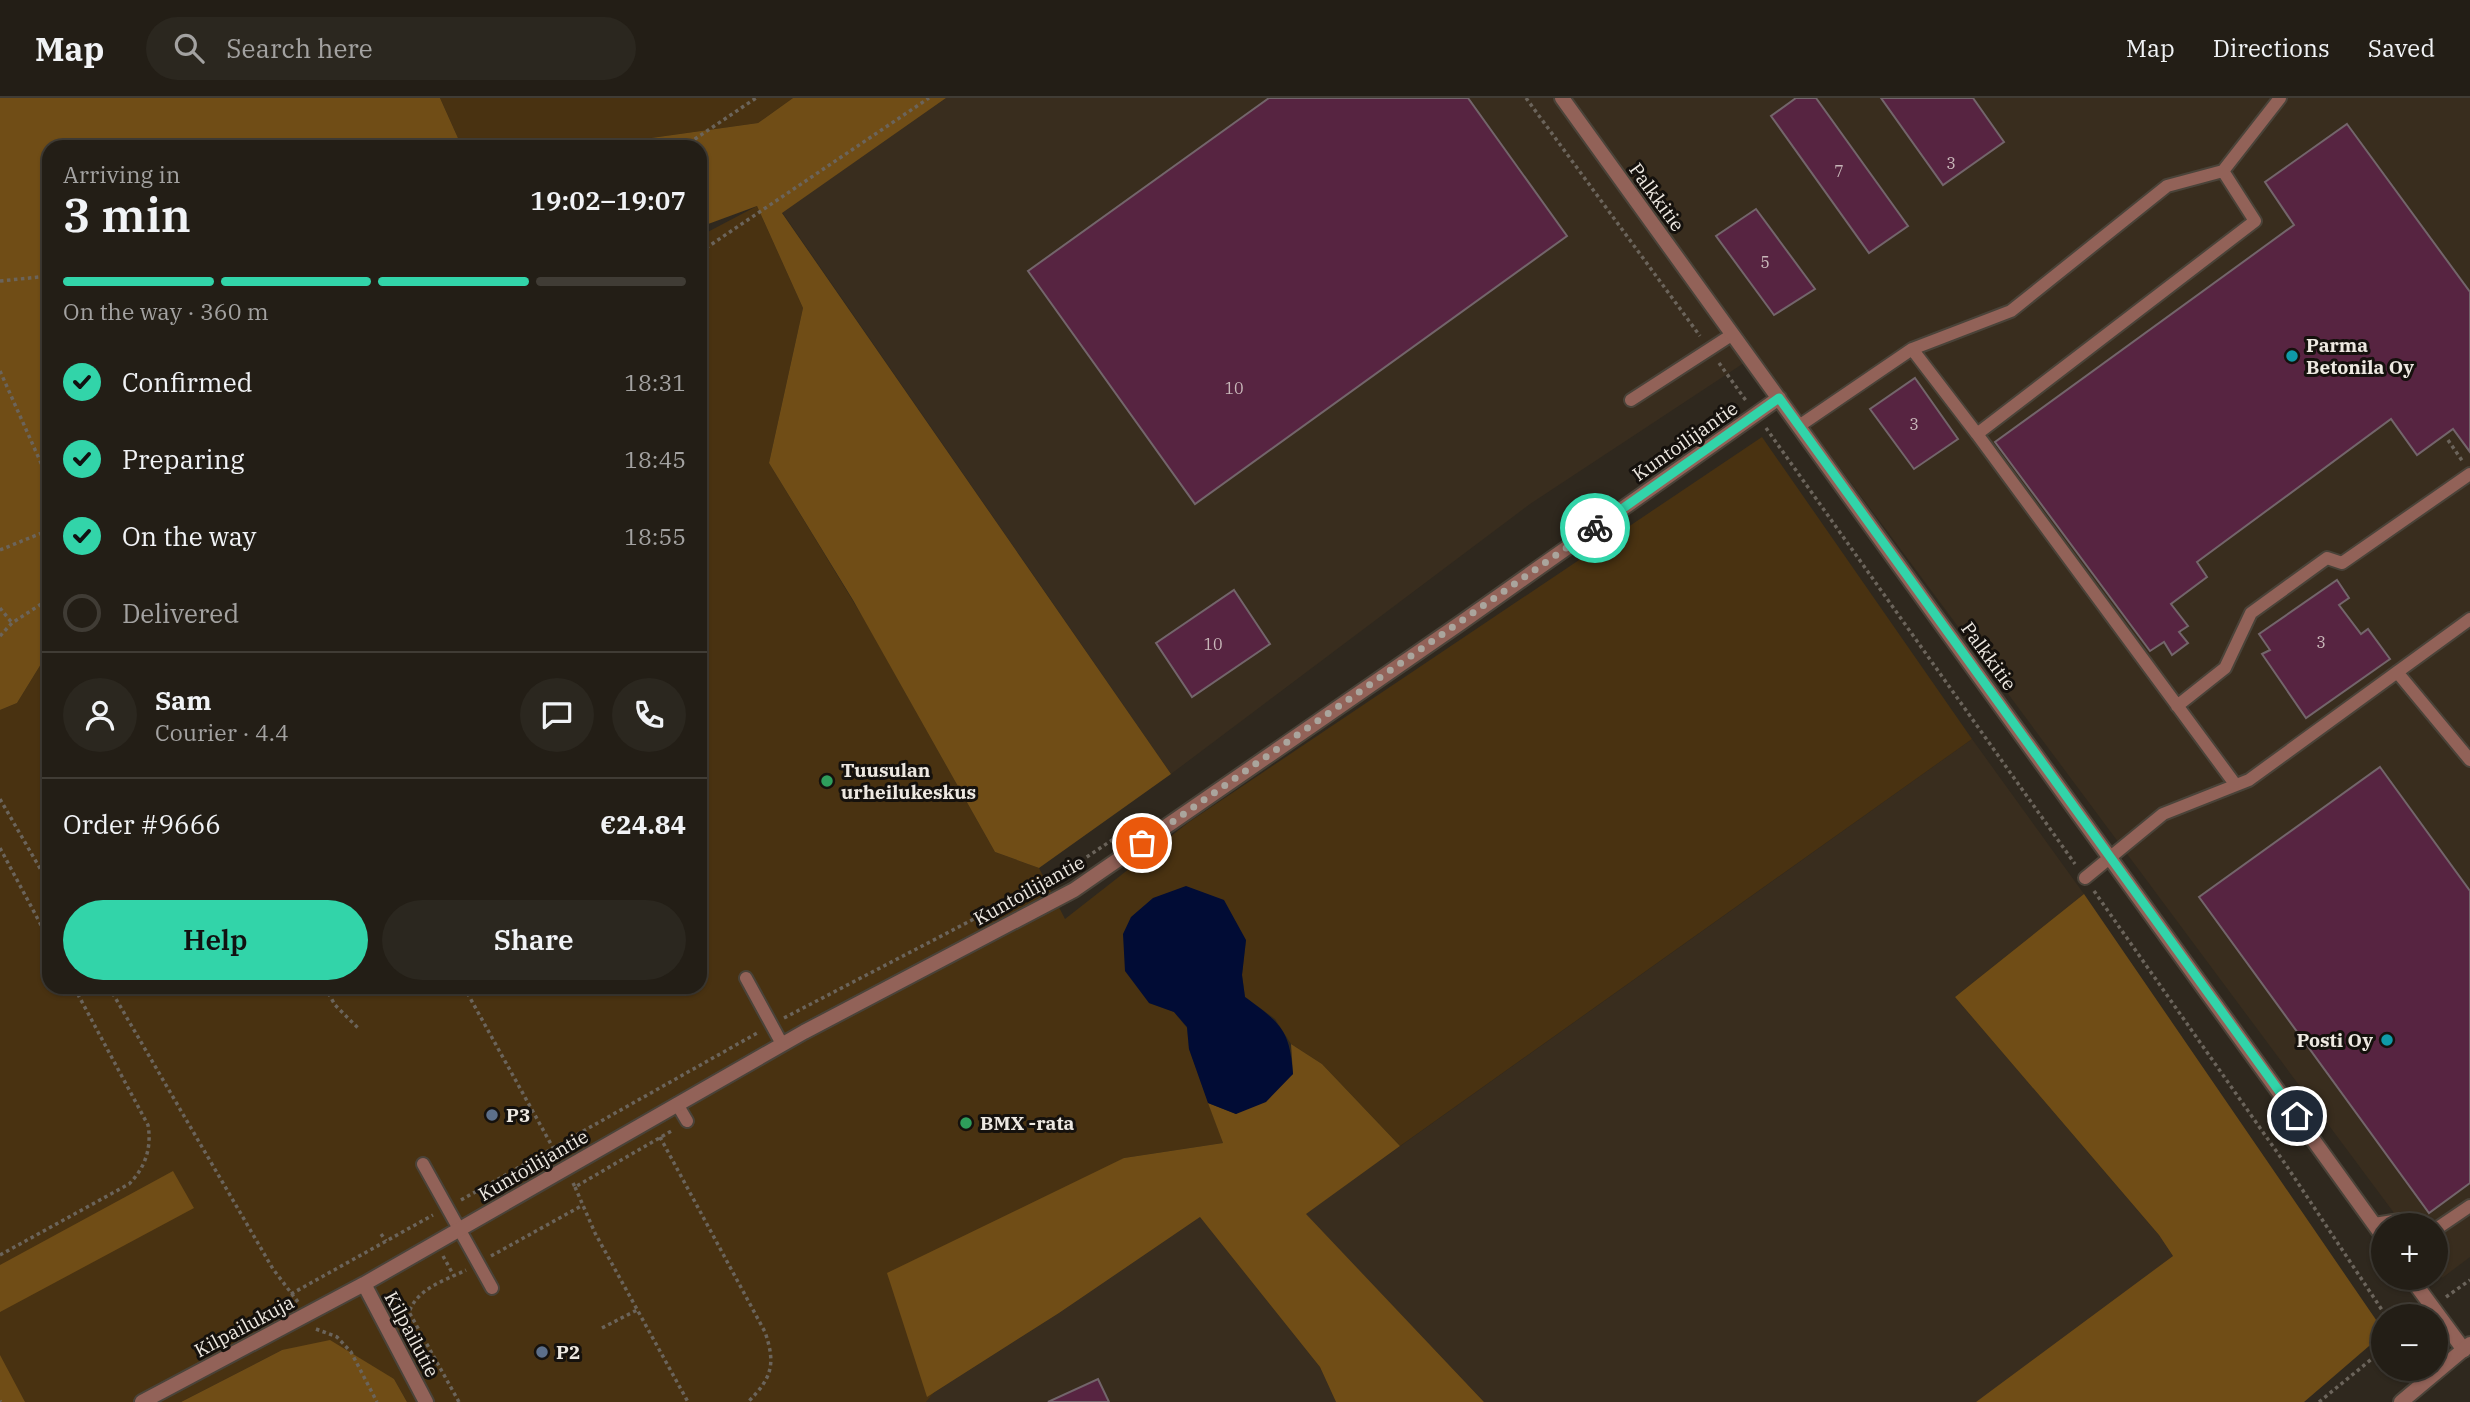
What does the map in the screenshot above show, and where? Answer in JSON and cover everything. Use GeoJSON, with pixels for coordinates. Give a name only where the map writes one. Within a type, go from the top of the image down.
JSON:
{"type":"FeatureCollection","features":[{"type":"Feature","properties":{"kind":"street","name":"Palkkitie"},"geometry":{"type":"LineString","coordinates":[[1562,98],[2371,1219]]}},
{"type":"Feature","properties":{"kind":"street","name":"Kuntoilijantie"},"geometry":{"type":"LineString","coordinates":[[364,1284],[782,1044],[1074,890],[1752,409],[1779,398]]}},
{"type":"Feature","properties":{"kind":"street","name":"Kilpailukuja"},"geometry":{"type":"LineString","coordinates":[[142,1402],[364,1284]]}},
{"type":"Feature","properties":{"kind":"street","name":"Kilpailutie"},"geometry":{"type":"LineString","coordinates":[[364,1284],[426,1402]]}},
{"type":"Feature","properties":{"kind":"street"},"geometry":{"type":"LineString","coordinates":[[2402,1402],[2467,1347],[2421,1290]]}},
{"type":"Feature","properties":{"kind":"lane"},"geometry":{"type":"LineString","coordinates":[[1799,426],[1912,349],[2011,311],[2166,186],[2223,170],[2280,98]]}},
{"type":"Feature","properties":{"kind":"lane"},"geometry":{"type":"LineString","coordinates":[[1978,434],[2255,222],[2223,170]]}},
{"type":"Feature","properties":{"kind":"lane"},"geometry":{"type":"LineString","coordinates":[[1631,400],[1733,334]]}},
{"type":"Feature","properties":{"kind":"lane"},"geometry":{"type":"LineString","coordinates":[[1912,349],[1978,434],[2235,784]]}},
{"type":"Feature","properties":{"kind":"lane"},"geometry":{"type":"LineString","coordinates":[[2177,706],[2225,668],[2251,613],[2327,558],[2342,563],[2470,473]]}},
{"type":"Feature","properties":{"kind":"lane"},"geometry":{"type":"LineString","coordinates":[[2085,878],[2163,814],[2249,780],[2470,619]]}},
{"type":"Feature","properties":{"kind":"lane"},"geometry":{"type":"LineString","coordinates":[[2397,672],[2470,760]]}},
{"type":"Feature","properties":{"kind":"lane"},"geometry":{"type":"LineString","coordinates":[[746,978],[782,1044]]}},
{"type":"Feature","properties":{"kind":"lane"},"geometry":{"type":"LineString","coordinates":[[677,1104],[687,1121]]}},
{"type":"Feature","properties":{"kind":"lane"},"geometry":{"type":"LineString","coordinates":[[423,1164],[492,1288]]}},
{"type":"Feature","properties":{"kind":"lane"},"geometry":{"type":"LineString","coordinates":[[2448,1221],[2470,1206]]}},
{"type":"Feature","properties":{"kind":"path"},"geometry":{"type":"LineString","coordinates":[[693,140],[756,98]]}},
{"type":"Feature","properties":{"kind":"path"},"geometry":{"type":"LineString","coordinates":[[707,247],[929,98]]}},
{"type":"Feature","properties":{"kind":"path"},"geometry":{"type":"LineString","coordinates":[[1526,98],[1709,348],[2085,878],[2286,1165],[2378,1304]]}},
{"type":"Feature","properties":{"kind":"path"},"geometry":{"type":"LineString","coordinates":[[0,281],[42,277]]}},
{"type":"Feature","properties":{"kind":"path"},"geometry":{"type":"LineString","coordinates":[[0,371],[42,465]]}},
{"type":"Feature","properties":{"kind":"path"},"geometry":{"type":"LineString","coordinates":[[1736,410],[1752,409]]}},
{"type":"Feature","properties":{"kind":"path"},"geometry":{"type":"LineString","coordinates":[[2448,440],[2470,473]]}},
{"type":"Feature","properties":{"kind":"path"},"geometry":{"type":"LineString","coordinates":[[0,550],[42,533]]}},
{"type":"Feature","properties":{"kind":"path"},"geometry":{"type":"LineString","coordinates":[[0,636],[12,623],[42,604]]}},
{"type":"Feature","properties":{"kind":"path"},"geometry":{"type":"LineString","coordinates":[[0,608],[12,623]]}},
{"type":"Feature","properties":{"kind":"path"},"geometry":{"type":"LineString","coordinates":[[0,800],[42,872]]}},
{"type":"Feature","properties":{"kind":"path"},"geometry":{"type":"LineString","coordinates":[[291,1294],[772,1025],[1066,871],[1146,817]]}},
{"type":"Feature","properties":{"kind":"path"},"geometry":{"type":"LineString","coordinates":[[0,848],[42,927]]}},
{"type":"Feature","properties":{"kind":"path"},"geometry":{"type":"LineString","coordinates":[[0,1255],[129,1184],[140,1173],[148,1149],[148,1125],[78,994]]}},
{"type":"Feature","properties":{"kind":"path"},"geometry":{"type":"LineString","coordinates":[[113,994],[273,1269],[291,1294]]}},
{"type":"Feature","properties":{"kind":"path"},"geometry":{"type":"LineString","coordinates":[[329,994],[358,1028]]}},
{"type":"Feature","properties":{"kind":"path"},"geometry":{"type":"LineString","coordinates":[[468,994],[553,1148]]}},
{"type":"Feature","properties":{"kind":"path"},"geometry":{"type":"LineString","coordinates":[[660,1137],[765,1332],[773,1354],[769,1375],[748,1402]]}},
{"type":"Feature","properties":{"kind":"path"},"geometry":{"type":"LineString","coordinates":[[575,1187],[595,1233],[688,1402]]}},
{"type":"Feature","properties":{"kind":"path"},"geometry":{"type":"LineString","coordinates":[[381,1234],[386,1241]]}},
{"type":"Feature","properties":{"kind":"path"},"geometry":{"type":"LineString","coordinates":[[291,1283],[291,1294]]}},
{"type":"Feature","properties":{"kind":"path"},"geometry":{"type":"LineString","coordinates":[[602,1328],[637,1310]]}},
{"type":"Feature","properties":{"kind":"path"},"geometry":{"type":"LineString","coordinates":[[317,1330],[337,1338],[351,1352],[377,1402]]}},
{"type":"Feature","properties":{"kind":"path"},"geometry":{"type":"LineString","coordinates":[[2319,1402],[2371,1360]]}},
{"type":"Feature","properties":{"kind":"shaded area"},"geometry":{"type":"Polygon","coordinates":[[[0,98],[440,98],[459,140],[42,140],[42,662],[17,703],[0,710],[0,98]]]}},
{"type":"Feature","properties":{"kind":"shaded area"},"geometry":{"type":"Polygon","coordinates":[[[440,98],[793,98],[758,123],[637,140],[459,140],[440,98]]]}},
{"type":"Feature","properties":{"kind":"shaded area"},"geometry":{"type":"Polygon","coordinates":[[[793,98],[946,98],[782,213],[1171,774],[1039,868],[995,852],[853,600],[769,463],[803,308],[757,206],[707,224],[707,140],[637,140],[758,123],[793,98]]]}},
{"type":"Feature","properties":{"kind":"shaded area"},"geometry":{"type":"Polygon","coordinates":[[[946,98],[2470,98],[2470,1257],[2448,1274],[2448,1213],[2394,1213],[1756,355],[1530,504],[1171,774],[782,212],[946,98]]]}},
{"type":"Feature","properties":{"kind":"shaded area","name":"Tuusulan urheilukeskus"},"geometry":{"type":"Polygon","coordinates":[[[757,206],[803,308],[769,463],[864,619],[995,852],[1039,868],[1065,919],[1189,822],[1762,437],[1972,739],[1400,1146],[1322,1064],[1291,1044],[1275,1019],[1245,997],[1242,975],[1246,940],[1149,1003],[1174,1012],[1187,1028],[1189,1049],[1223,1143],[1124,1158],[926,1402],[407,1402],[394,1379],[282,1350],[181,1402],[0,1402],[0,710],[17,703],[42,662],[42,994],[707,994],[707,232],[757,206]]]}},
{"type":"Feature","properties":{"kind":"shaded area"},"geometry":{"type":"Polygon","coordinates":[[[1972,739],[2084,894],[1955,997],[2159,1235],[2173,1256],[1987,1402],[1484,1402],[1305,1214],[1972,739]]]}},
{"type":"Feature","properties":{"kind":"shaded area"},"geometry":{"type":"Polygon","coordinates":[[[2084,894],[2371,1313],[2371,1344],[2304,1402],[1976,1402],[2173,1256],[2159,1235],[1955,997],[2084,894]]]}},
{"type":"Feature","properties":{"kind":"shaded area"},"geometry":{"type":"Polygon","coordinates":[[[1291,1044],[1322,1064],[1400,1146],[1306,1214],[1484,1402],[1336,1402],[1320,1367],[1200,1217],[1059,1313],[927,1397],[887,1273],[1124,1158],[1223,1143],[1208,1103],[1236,1114],[1293,1074],[1291,1044]]]}},
{"type":"Feature","properties":{"kind":"shaded area"},"geometry":{"type":"Polygon","coordinates":[[[173,1171],[194,1208],[0,1312],[0,1265],[173,1171]]]}},
{"type":"Feature","properties":{"kind":"shaded area"},"geometry":{"type":"Polygon","coordinates":[[[1200,1217],[1320,1367],[1336,1402],[926,1402],[927,1397],[1059,1313],[1200,1217]]]}},
{"type":"Feature","properties":{"kind":"shaded area"},"geometry":{"type":"Polygon","coordinates":[[[330,1340],[394,1379],[407,1402],[181,1402],[282,1350],[330,1340]]]}},
{"type":"Feature","properties":{"kind":"shaded area"},"geometry":{"type":"Polygon","coordinates":[[[0,1355],[25,1402],[0,1402],[0,1355]]]}},
{"type":"Feature","properties":{"kind":"water"},"geometry":{"type":"Polygon","coordinates":[[[1186,886],[1224,900],[1246,940],[1242,975],[1245,997],[1281,1028],[1292,1059],[1293,1074],[1266,1102],[1236,1114],[1208,1103],[1189,1049],[1187,1027],[1174,1012],[1149,1003],[1125,971],[1123,934],[1131,917],[1153,898],[1186,886]]]}},
{"type":"Feature","properties":{"kind":"building"},"geometry":{"type":"Polygon","coordinates":[[[1269,98],[1468,98],[1567,236],[1195,504],[1028,271],[1269,98]]]}},
{"type":"Feature","properties":{"kind":"building"},"geometry":{"type":"Polygon","coordinates":[[[1796,98],[1816,98],[1908,226],[1869,253],[1771,116],[1796,98]]]}},
{"type":"Feature","properties":{"kind":"building"},"geometry":{"type":"Polygon","coordinates":[[[1881,98],[1973,98],[2004,142],[1943,185],[1881,98]]]}},
{"type":"Feature","properties":{"kind":"building","name":"Parma Betonila Oy"},"geometry":{"type":"Polygon","coordinates":[[[2347,124],[2470,292],[2470,452],[2453,429],[2417,455],[2391,419],[2197,562],[2207,577],[2171,604],[2188,626],[2179,632],[2188,643],[2172,655],[2164,642],[2150,651],[1995,442],[2294,225],[2265,182],[2347,124]]]}},
{"type":"Feature","properties":{"kind":"building"},"geometry":{"type":"Polygon","coordinates":[[[1756,209],[1815,289],[1774,315],[1716,236],[1756,209]]]}},
{"type":"Feature","properties":{"kind":"building"},"geometry":{"type":"Polygon","coordinates":[[[1915,378],[1958,439],[1914,469],[1870,409],[1915,378]]]}},
{"type":"Feature","properties":{"kind":"building"},"geometry":{"type":"Polygon","coordinates":[[[2337,580],[2349,598],[2339,605],[2361,634],[2368,629],[2390,659],[2306,718],[2262,654],[2270,650],[2259,634],[2337,580]]]}},
{"type":"Feature","properties":{"kind":"building"},"geometry":{"type":"Polygon","coordinates":[[[1234,590],[1270,644],[1192,697],[1156,643],[1234,590]]]}},
{"type":"Feature","properties":{"kind":"building","name":"Posti Oy"},"geometry":{"type":"Polygon","coordinates":[[[2380,767],[2470,891],[2470,1183],[2429,1213],[2199,897],[2380,767]]]}},
{"type":"Feature","properties":{"kind":"building"},"geometry":{"type":"Polygon","coordinates":[[[1098,1379],[1109,1402],[1048,1402],[1098,1379]]]}},
{"type":"Feature","properties":{"kind":"way so far"},"geometry":{"type":"LineString","coordinates":[[1142,843],[1595,528]]}},
{"type":"Feature","properties":{"kind":"place","name":"Parma Betonila Oy"},"geometry":{"type":"Point","coordinates":[2292,356]}},
{"type":"Feature","properties":{"kind":"place","name":"Tuusulan urheilukeskus"},"geometry":{"type":"Point","coordinates":[827,781]}},
{"type":"Feature","properties":{"kind":"place","name":"Posti Oy"},"geometry":{"type":"Point","coordinates":[2387,1040]}},
{"type":"Feature","properties":{"kind":"place","name":"P3"},"geometry":{"type":"Point","coordinates":[492,1115]}},
{"type":"Feature","properties":{"kind":"place","name":"BMX -rata"},"geometry":{"type":"Point","coordinates":[966,1123]}},
{"type":"Feature","properties":{"kind":"place","name":"P2"},"geometry":{"type":"Point","coordinates":[542,1352]}},
{"type":"Feature","properties":{"kind":"route"},"geometry":{"type":"LineString","coordinates":[[1595,528],[1779,398],[2297,1116]]}}]}
